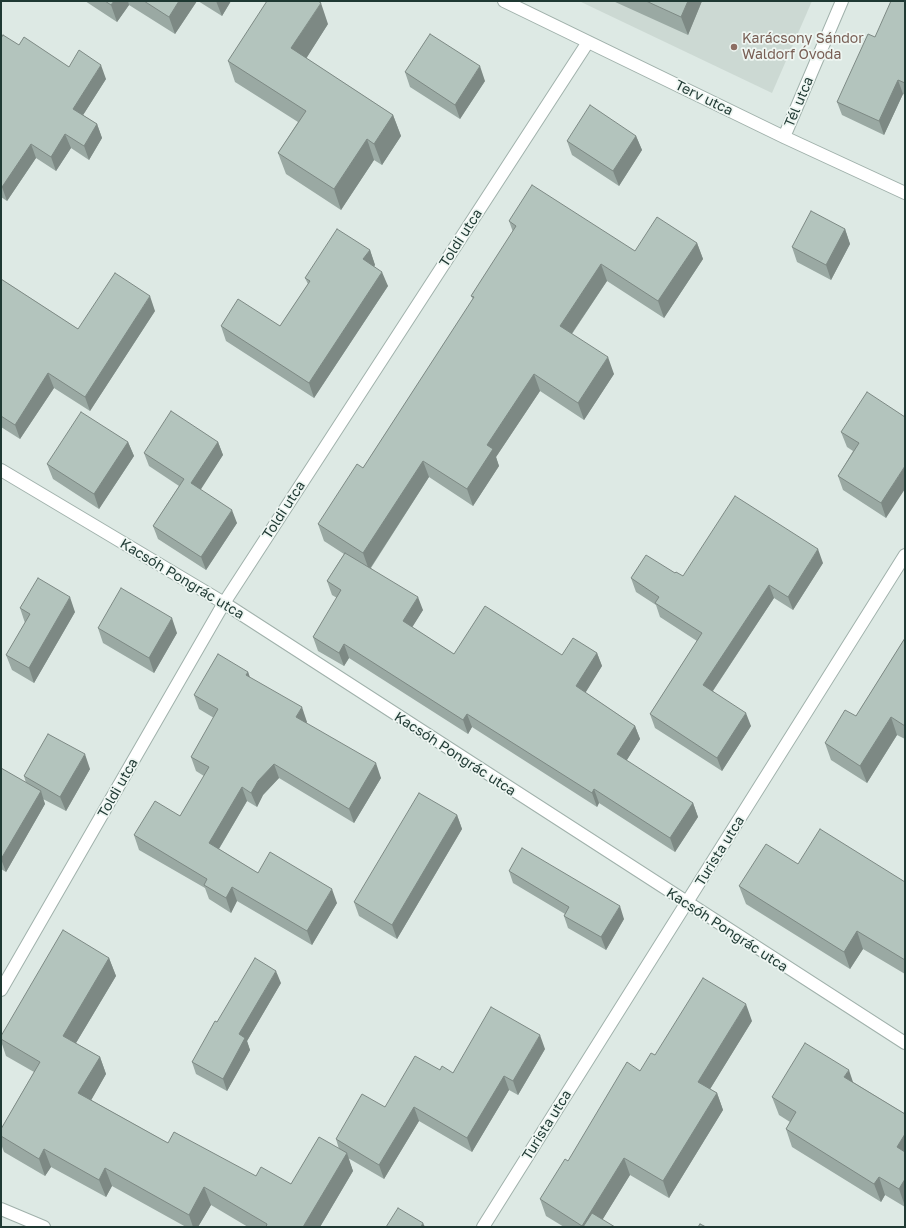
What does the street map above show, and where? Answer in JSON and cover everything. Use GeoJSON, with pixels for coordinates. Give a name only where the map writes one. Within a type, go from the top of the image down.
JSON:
{"type":"FeatureCollection","features":[{"type":"Feature","properties":{"kind":"street","name":"Terv utca"},"geometry":{"type":"LineString","coordinates":[[504,1],[784,137],[905,193]]}},
{"type":"Feature","properties":{"kind":"street","name":"Tél utca"},"geometry":{"type":"LineString","coordinates":[[784,137],[842,1]]}},
{"type":"Feature","properties":{"kind":"street","name":"Toldi utca"},"geometry":{"type":"LineString","coordinates":[[1,990],[224,604],[588,42]]}},
{"type":"Feature","properties":{"kind":"street","name":"Kacsóh Pongrác utca"},"geometry":{"type":"LineString","coordinates":[[1,470],[224,604],[687,904],[905,1043]]}},
{"type":"Feature","properties":{"kind":"street","name":"Turista utca"},"geometry":{"type":"LineString","coordinates":[[483,1227],[905,555]]}},
{"type":"Feature","properties":{"kind":"street"},"geometry":{"type":"LineString","coordinates":[[1,1209],[44,1227]]}},
{"type":"Feature","properties":{"kind":"shaded area","name":"Karácsony Sándor Waldorf Óvoda"},"geometry":{"type":"Polygon","coordinates":[[[579,1],[812,1],[772,93],[579,1]]]}},
{"type":"Feature","properties":{"kind":"building"},"geometry":{"type":"Polygon","coordinates":[[[105,1],[114,1],[111,5],[105,1]]]}},
{"type":"Feature","properties":{"kind":"building"},"geometry":{"type":"Polygon","coordinates":[[[144,1],[179,1],[169,17],[144,1]]]}},
{"type":"Feature","properties":{"kind":"building"},"geometry":{"type":"Polygon","coordinates":[[[267,1],[318,1],[321,3],[291,48],[393,115],[374,144],[367,139],[334,189],[278,153],[306,111],[228,61],[267,1]]]}},
{"type":"Feature","properties":{"kind":"building"},"geometry":{"type":"Polygon","coordinates":[[[646,1],[688,1],[681,17],[646,1]]]}},
{"type":"Feature","properties":{"kind":"building"},"geometry":{"type":"Polygon","coordinates":[[[891,1],[905,1],[905,83],[898,80],[879,121],[837,102],[868,34],[875,37],[891,1]]]}},
{"type":"Feature","properties":{"kind":"building"},"geometry":{"type":"Polygon","coordinates":[[[430,34],[480,66],[455,105],[405,72],[430,34]]]}},
{"type":"Feature","properties":{"kind":"building"},"geometry":{"type":"Polygon","coordinates":[[[3,35],[19,45],[24,37],[69,67],[79,50],[101,65],[73,109],[97,124],[84,146],[65,134],[51,157],[31,144],[1,187],[1,38],[3,35]]]}},
{"type":"Feature","properties":{"kind":"building"},"geometry":{"type":"Polygon","coordinates":[[[590,105],[636,136],[613,171],[567,141],[590,105]]]}},
{"type":"Feature","properties":{"kind":"building"},"geometry":{"type":"Polygon","coordinates":[[[532,185],[635,251],[657,217],[697,243],[658,301],[601,264],[560,326],[608,357],[578,403],[534,374],[487,445],[493,449],[467,489],[423,461],[363,553],[318,524],[357,464],[363,468],[474,297],[471,296],[516,226],[509,221],[532,185]]]}},
{"type":"Feature","properties":{"kind":"building"},"geometry":{"type":"Polygon","coordinates":[[[811,211],[845,229],[826,265],[792,247],[811,211]]]}},
{"type":"Feature","properties":{"kind":"building"},"geometry":{"type":"Polygon","coordinates":[[[337,229],[370,250],[363,259],[382,272],[309,383],[221,326],[238,299],[280,326],[310,281],[305,278],[337,229]]]}},
{"type":"Feature","properties":{"kind":"building"},"geometry":{"type":"Polygon","coordinates":[[[115,273],[150,296],[85,397],[48,373],[15,425],[1,416],[1,279],[78,329],[115,273]]]}},
{"type":"Feature","properties":{"kind":"building"},"geometry":{"type":"Polygon","coordinates":[[[867,392],[905,417],[905,466],[881,503],[838,476],[859,443],[841,432],[867,392]]]}},
{"type":"Feature","properties":{"kind":"building"},"geometry":{"type":"Polygon","coordinates":[[[171,411],[218,442],[191,483],[232,510],[201,557],[153,526],[184,479],[144,453],[171,411]]]}},
{"type":"Feature","properties":{"kind":"building"},"geometry":{"type":"Polygon","coordinates":[[[81,412],[128,442],[94,494],[47,464],[81,412]]]}},
{"type":"Feature","properties":{"kind":"building"},"geometry":{"type":"Polygon","coordinates":[[[735,496],[818,549],[788,597],[769,585],[703,685],[746,713],[717,758],[650,714],[702,633],[655,603],[659,597],[631,578],[646,555],[675,573],[676,572],[683,576],[735,496]]]}},
{"type":"Feature","properties":{"kind":"building"},"geometry":{"type":"Polygon","coordinates":[[[345,553],[418,597],[403,621],[454,654],[485,606],[562,655],[573,638],[597,653],[576,686],[635,726],[617,754],[693,803],[670,838],[594,789],[592,793],[467,714],[463,720],[344,644],[339,653],[313,637],[341,590],[327,581],[345,553]]]}},
{"type":"Feature","properties":{"kind":"building"},"geometry":{"type":"Polygon","coordinates":[[[38,578],[70,597],[29,668],[6,655],[30,614],[20,608],[38,578]]]}},
{"type":"Feature","properties":{"kind":"building"},"geometry":{"type":"Polygon","coordinates":[[[121,588],[172,618],[149,658],[98,628],[121,588]]]}},
{"type":"Feature","properties":{"kind":"building"},"geometry":{"type":"Polygon","coordinates":[[[905,638],[905,726],[891,717],[860,766],[825,743],[845,710],[856,716],[905,638]]]}},
{"type":"Feature","properties":{"kind":"building"},"geometry":{"type":"Polygon","coordinates":[[[218,654],[248,672],[246,675],[302,707],[296,717],[376,763],[349,809],[274,764],[258,781],[251,793],[242,787],[209,843],[258,873],[270,852],[332,889],[307,931],[232,887],[226,898],[204,885],[207,879],[134,835],[155,801],[180,816],[209,767],[191,757],[218,709],[194,695],[218,654]]]}},
{"type":"Feature","properties":{"kind":"building"},"geometry":{"type":"Polygon","coordinates":[[[48,734],[85,754],[60,797],[24,776],[48,734]]]}},
{"type":"Feature","properties":{"kind":"building"},"geometry":{"type":"Polygon","coordinates":[[[1,768],[41,791],[1,859],[1,768]]]}},
{"type":"Feature","properties":{"kind":"building"},"geometry":{"type":"Polygon","coordinates":[[[419,793],[457,815],[392,925],[354,902],[419,793]]]}},
{"type":"Feature","properties":{"kind":"building"},"geometry":{"type":"Polygon","coordinates":[[[820,829],[905,882],[905,960],[857,931],[844,952],[739,886],[766,844],[798,864],[820,829]]]}},
{"type":"Feature","properties":{"kind":"building"},"geometry":{"type":"Polygon","coordinates":[[[522,848],[620,906],[601,937],[564,916],[569,907],[509,871],[522,848]]]}},
{"type":"Feature","properties":{"kind":"building"},"geometry":{"type":"Polygon","coordinates":[[[63,930],[109,958],[63,1036],[100,1057],[78,1093],[168,1143],[174,1132],[256,1176],[261,1167],[291,1184],[319,1137],[347,1153],[303,1227],[266,1227],[267,1224],[204,1187],[189,1215],[105,1168],[99,1180],[44,1149],[39,1159],[1,1136],[1,1129],[40,1062],[1,1039],[1,1036],[63,930]]]}},
{"type":"Feature","properties":{"kind":"building"},"geometry":{"type":"Polygon","coordinates":[[[255,958],[276,971],[239,1034],[245,1038],[223,1079],[192,1062],[215,1021],[217,1022],[255,958]]]}},
{"type":"Feature","properties":{"kind":"building"},"geometry":{"type":"Polygon","coordinates":[[[703,978],[746,1004],[698,1082],[717,1093],[663,1181],[624,1158],[582,1226],[540,1199],[565,1159],[568,1161],[627,1062],[640,1071],[651,1053],[655,1055],[703,978]]]}},
{"type":"Feature","properties":{"kind":"building"},"geometry":{"type":"Polygon","coordinates":[[[491,1007],[540,1035],[513,1081],[504,1076],[467,1138],[414,1107],[379,1165],[336,1139],[362,1094],[385,1107],[415,1056],[440,1070],[442,1066],[453,1073],[491,1007]]]}},
{"type":"Feature","properties":{"kind":"building"},"geometry":{"type":"Polygon","coordinates":[[[805,1043],[849,1070],[844,1077],[905,1114],[905,1134],[897,1147],[905,1152],[905,1179],[899,1189],[879,1177],[874,1184],[786,1129],[796,1112],[772,1097],[805,1043]]]}},
{"type":"Feature","properties":{"kind":"building"},"geometry":{"type":"Polygon","coordinates":[[[398,1208],[423,1223],[421,1227],[386,1227],[398,1208]]]}},
{"type":"Feature","properties":{"kind":"building"},"geometry":{"type":"Polygon","coordinates":[[[592,1213],[615,1227],[583,1227],[592,1213]]]}},
{"type":"Feature","properties":{"kind":"building"},"geometry":{"type":"Polygon","coordinates":[[[700,1224],[706,1227],[698,1227],[700,1224]]]}},
{"type":"Feature","properties":{"kind":"place","name":"Karácsony Sándor Waldorf Óvoda"},"geometry":{"type":"Point","coordinates":[734,47]}}]}
